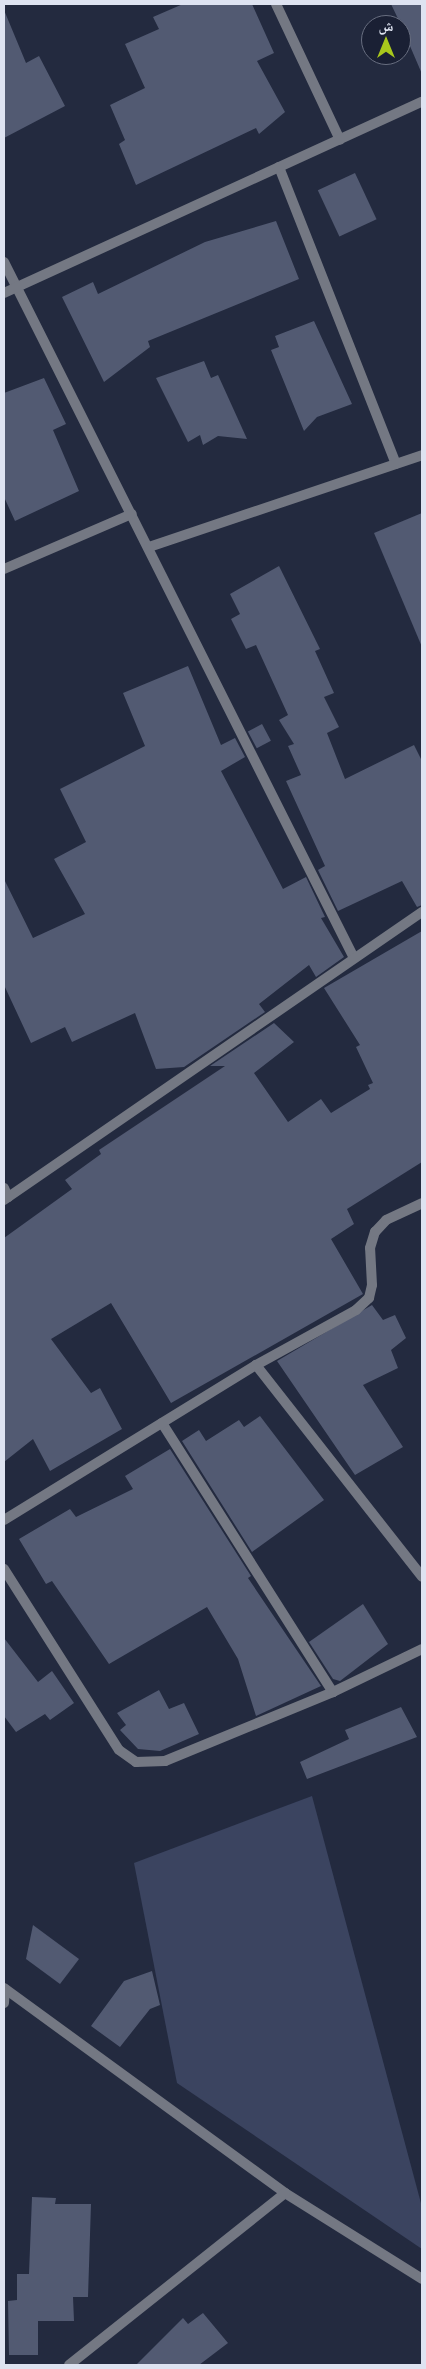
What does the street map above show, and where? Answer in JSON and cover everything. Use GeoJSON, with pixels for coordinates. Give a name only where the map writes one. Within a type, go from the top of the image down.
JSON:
{"type":"FeatureCollection","features":[{"type":"Feature","properties":{"kind":"street"},"geometry":{"type":"LineString","coordinates":[[276,4],[340,140]]}},
{"type":"Feature","properties":{"kind":"street"},"geometry":{"type":"LineString","coordinates":[[4,293],[422,102]]}},
{"type":"Feature","properties":{"kind":"street"},"geometry":{"type":"LineString","coordinates":[[279,167],[396,464]]}},
{"type":"Feature","properties":{"kind":"street"},"geometry":{"type":"LineString","coordinates":[[4,262],[15,288],[149,547],[353,956]]}},
{"type":"Feature","properties":{"kind":"street"},"geometry":{"type":"LineString","coordinates":[[149,547],[422,455]]}},
{"type":"Feature","properties":{"kind":"street"},"geometry":{"type":"LineString","coordinates":[[4,569],[132,514]]}},
{"type":"Feature","properties":{"kind":"street"},"geometry":{"type":"LineString","coordinates":[[5,1195],[353,956],[422,912]]}},
{"type":"Feature","properties":{"kind":"street"},"geometry":{"type":"LineString","coordinates":[[4,1520],[369,1298],[370,1248],[375,1232],[386,1220],[422,1203]]}},
{"type":"Feature","properties":{"kind":"street"},"geometry":{"type":"LineString","coordinates":[[256,1365],[422,1576]]}},
{"type":"Feature","properties":{"kind":"street"},"geometry":{"type":"LineString","coordinates":[[162,1423],[333,1692]]}},
{"type":"Feature","properties":{"kind":"street"},"geometry":{"type":"LineString","coordinates":[[4,1569],[120,1750],[136,1762],[165,1761],[333,1692],[422,1649]]}},
{"type":"Feature","properties":{"kind":"street"},"geometry":{"type":"LineString","coordinates":[[4,1988],[4,2003]]}},
{"type":"Feature","properties":{"kind":"street"},"geometry":{"type":"LineString","coordinates":[[4,1988],[285,2193],[422,2279]]}},
{"type":"Feature","properties":{"kind":"street"},"geometry":{"type":"LineString","coordinates":[[69,2365],[285,2193]]}},
{"type":"Feature","properties":{"kind":"shaded area"},"geometry":{"type":"Polygon","coordinates":[[[312,1796],[422,2207],[422,2249],[177,2083],[134,1863],[312,1796]]]}},
{"type":"Feature","properties":{"kind":"building"},"geometry":{"type":"Polygon","coordinates":[[[183,4],[252,4],[274,53],[257,61],[285,112],[259,134],[256,128],[136,185],[119,144],[125,140],[110,105],[145,88],[125,44],[159,29],[153,17],[183,4]]]}},
{"type":"Feature","properties":{"kind":"building"},"geometry":{"type":"Polygon","coordinates":[[[391,4],[422,4],[422,74],[411,48],[411,15],[396,15],[391,4]]]}},
{"type":"Feature","properties":{"kind":"building"},"geometry":{"type":"Polygon","coordinates":[[[4,10],[26,63],[39,56],[65,106],[4,138],[4,10]]]}},
{"type":"Feature","properties":{"kind":"building"},"geometry":{"type":"Polygon","coordinates":[[[355,173],[377,219],[339,237],[318,190],[355,173]]]}},
{"type":"Feature","properties":{"kind":"building"},"geometry":{"type":"Polygon","coordinates":[[[276,221],[299,279],[148,341],[150,347],[104,382],[62,297],[93,282],[98,294],[205,242],[276,221]]]}},
{"type":"Feature","properties":{"kind":"building"},"geometry":{"type":"Polygon","coordinates":[[[314,321],[352,404],[317,417],[304,431],[271,350],[279,347],[275,336],[314,321]]]}},
{"type":"Feature","properties":{"kind":"building"},"geometry":{"type":"Polygon","coordinates":[[[204,361],[211,378],[218,375],[247,439],[218,436],[203,445],[200,435],[188,442],[156,378],[204,361]]]}},
{"type":"Feature","properties":{"kind":"building"},"geometry":{"type":"Polygon","coordinates":[[[44,378],[66,424],[53,430],[79,491],[15,521],[4,497],[4,393],[44,378]]]}},
{"type":"Feature","properties":{"kind":"building"},"geometry":{"type":"Polygon","coordinates":[[[422,513],[422,647],[374,533],[422,513]]]}},
{"type":"Feature","properties":{"kind":"building"},"geometry":{"type":"Polygon","coordinates":[[[279,566],[320,649],[315,651],[334,693],[324,697],[339,727],[327,733],[345,779],[414,745],[422,761],[422,905],[417,907],[402,881],[338,911],[318,870],[325,866],[286,781],[301,775],[288,746],[294,744],[279,720],[288,715],[256,645],[246,649],[231,619],[240,614],[230,594],[279,566]]]}},
{"type":"Feature","properties":{"kind":"building"},"geometry":{"type":"Polygon","coordinates":[[[188,666],[221,745],[235,738],[245,757],[221,771],[283,889],[306,877],[325,917],[321,918],[344,957],[316,977],[309,965],[259,1004],[265,1012],[184,1067],[156,1069],[135,1013],[72,1042],[65,1027],[31,1043],[4,985],[4,879],[33,938],[85,914],[54,859],[86,842],[60,789],[145,746],[123,693],[188,666]]]}},
{"type":"Feature","properties":{"kind":"building"},"geometry":{"type":"Polygon","coordinates":[[[262,724],[271,741],[257,748],[248,732],[262,724]]]}},
{"type":"Feature","properties":{"kind":"building"},"geometry":{"type":"Polygon","coordinates":[[[422,931],[422,1162],[347,1209],[354,1224],[331,1239],[363,1294],[171,1403],[111,1303],[51,1339],[91,1393],[100,1388],[122,1429],[50,1471],[33,1439],[4,1462],[4,1238],[72,1189],[65,1180],[101,1154],[99,1150],[225,1066],[210,1066],[274,1023],[294,1042],[254,1073],[288,1122],[321,1099],[331,1113],[370,1089],[368,1085],[373,1083],[356,1047],[360,1045],[324,988],[422,931]]]}},
{"type":"Feature","properties":{"kind":"building"},"geometry":{"type":"Polygon","coordinates":[[[372,1305],[383,1320],[395,1315],[406,1338],[391,1350],[398,1368],[363,1385],[403,1447],[355,1475],[277,1361],[372,1305]]]}},
{"type":"Feature","properties":{"kind":"building"},"geometry":{"type":"Polygon","coordinates":[[[260,1416],[324,1500],[252,1552],[182,1441],[199,1430],[206,1441],[239,1420],[244,1427],[260,1416]]]}},
{"type":"Feature","properties":{"kind":"building"},"geometry":{"type":"Polygon","coordinates":[[[170,1449],[251,1576],[248,1578],[321,1686],[256,1716],[238,1659],[207,1607],[109,1664],[52,1581],[46,1584],[19,1539],[70,1509],[76,1517],[133,1489],[125,1476],[170,1449]]]}},
{"type":"Feature","properties":{"kind":"building"},"geometry":{"type":"Polygon","coordinates":[[[363,1604],[388,1644],[340,1681],[333,1679],[309,1642],[363,1604]]]}},
{"type":"Feature","properties":{"kind":"building"},"geometry":{"type":"Polygon","coordinates":[[[4,1638],[38,1682],[52,1671],[74,1703],[50,1720],[45,1714],[16,1732],[4,1716],[4,1638]]]}},
{"type":"Feature","properties":{"kind":"building"},"geometry":{"type":"Polygon","coordinates":[[[159,1690],[169,1709],[184,1703],[199,1734],[160,1751],[138,1749],[120,1730],[126,1725],[117,1713],[159,1690]]]}},
{"type":"Feature","properties":{"kind":"building"},"geometry":{"type":"Polygon","coordinates":[[[401,1707],[417,1737],[307,1779],[300,1762],[349,1739],[345,1730],[401,1707]]]}},
{"type":"Feature","properties":{"kind":"building"},"geometry":{"type":"Polygon","coordinates":[[[33,1925],[79,1959],[60,1984],[26,1959],[33,1925]]]}},
{"type":"Feature","properties":{"kind":"building"},"geometry":{"type":"Polygon","coordinates":[[[152,1971],[160,2005],[150,2009],[120,2047],[91,2026],[124,1981],[152,1971]]]}},
{"type":"Feature","properties":{"kind":"building"},"geometry":{"type":"Polygon","coordinates":[[[32,2197],[56,2198],[55,2204],[91,2204],[88,2297],[73,2297],[74,2321],[38,2321],[38,2355],[9,2355],[8,2301],[17,2300],[17,2274],[29,2274],[32,2197]]]}},
{"type":"Feature","properties":{"kind":"building"},"geometry":{"type":"Polygon","coordinates":[[[203,2313],[228,2343],[199,2365],[136,2365],[183,2318],[188,2324],[203,2313]]]}}]}
